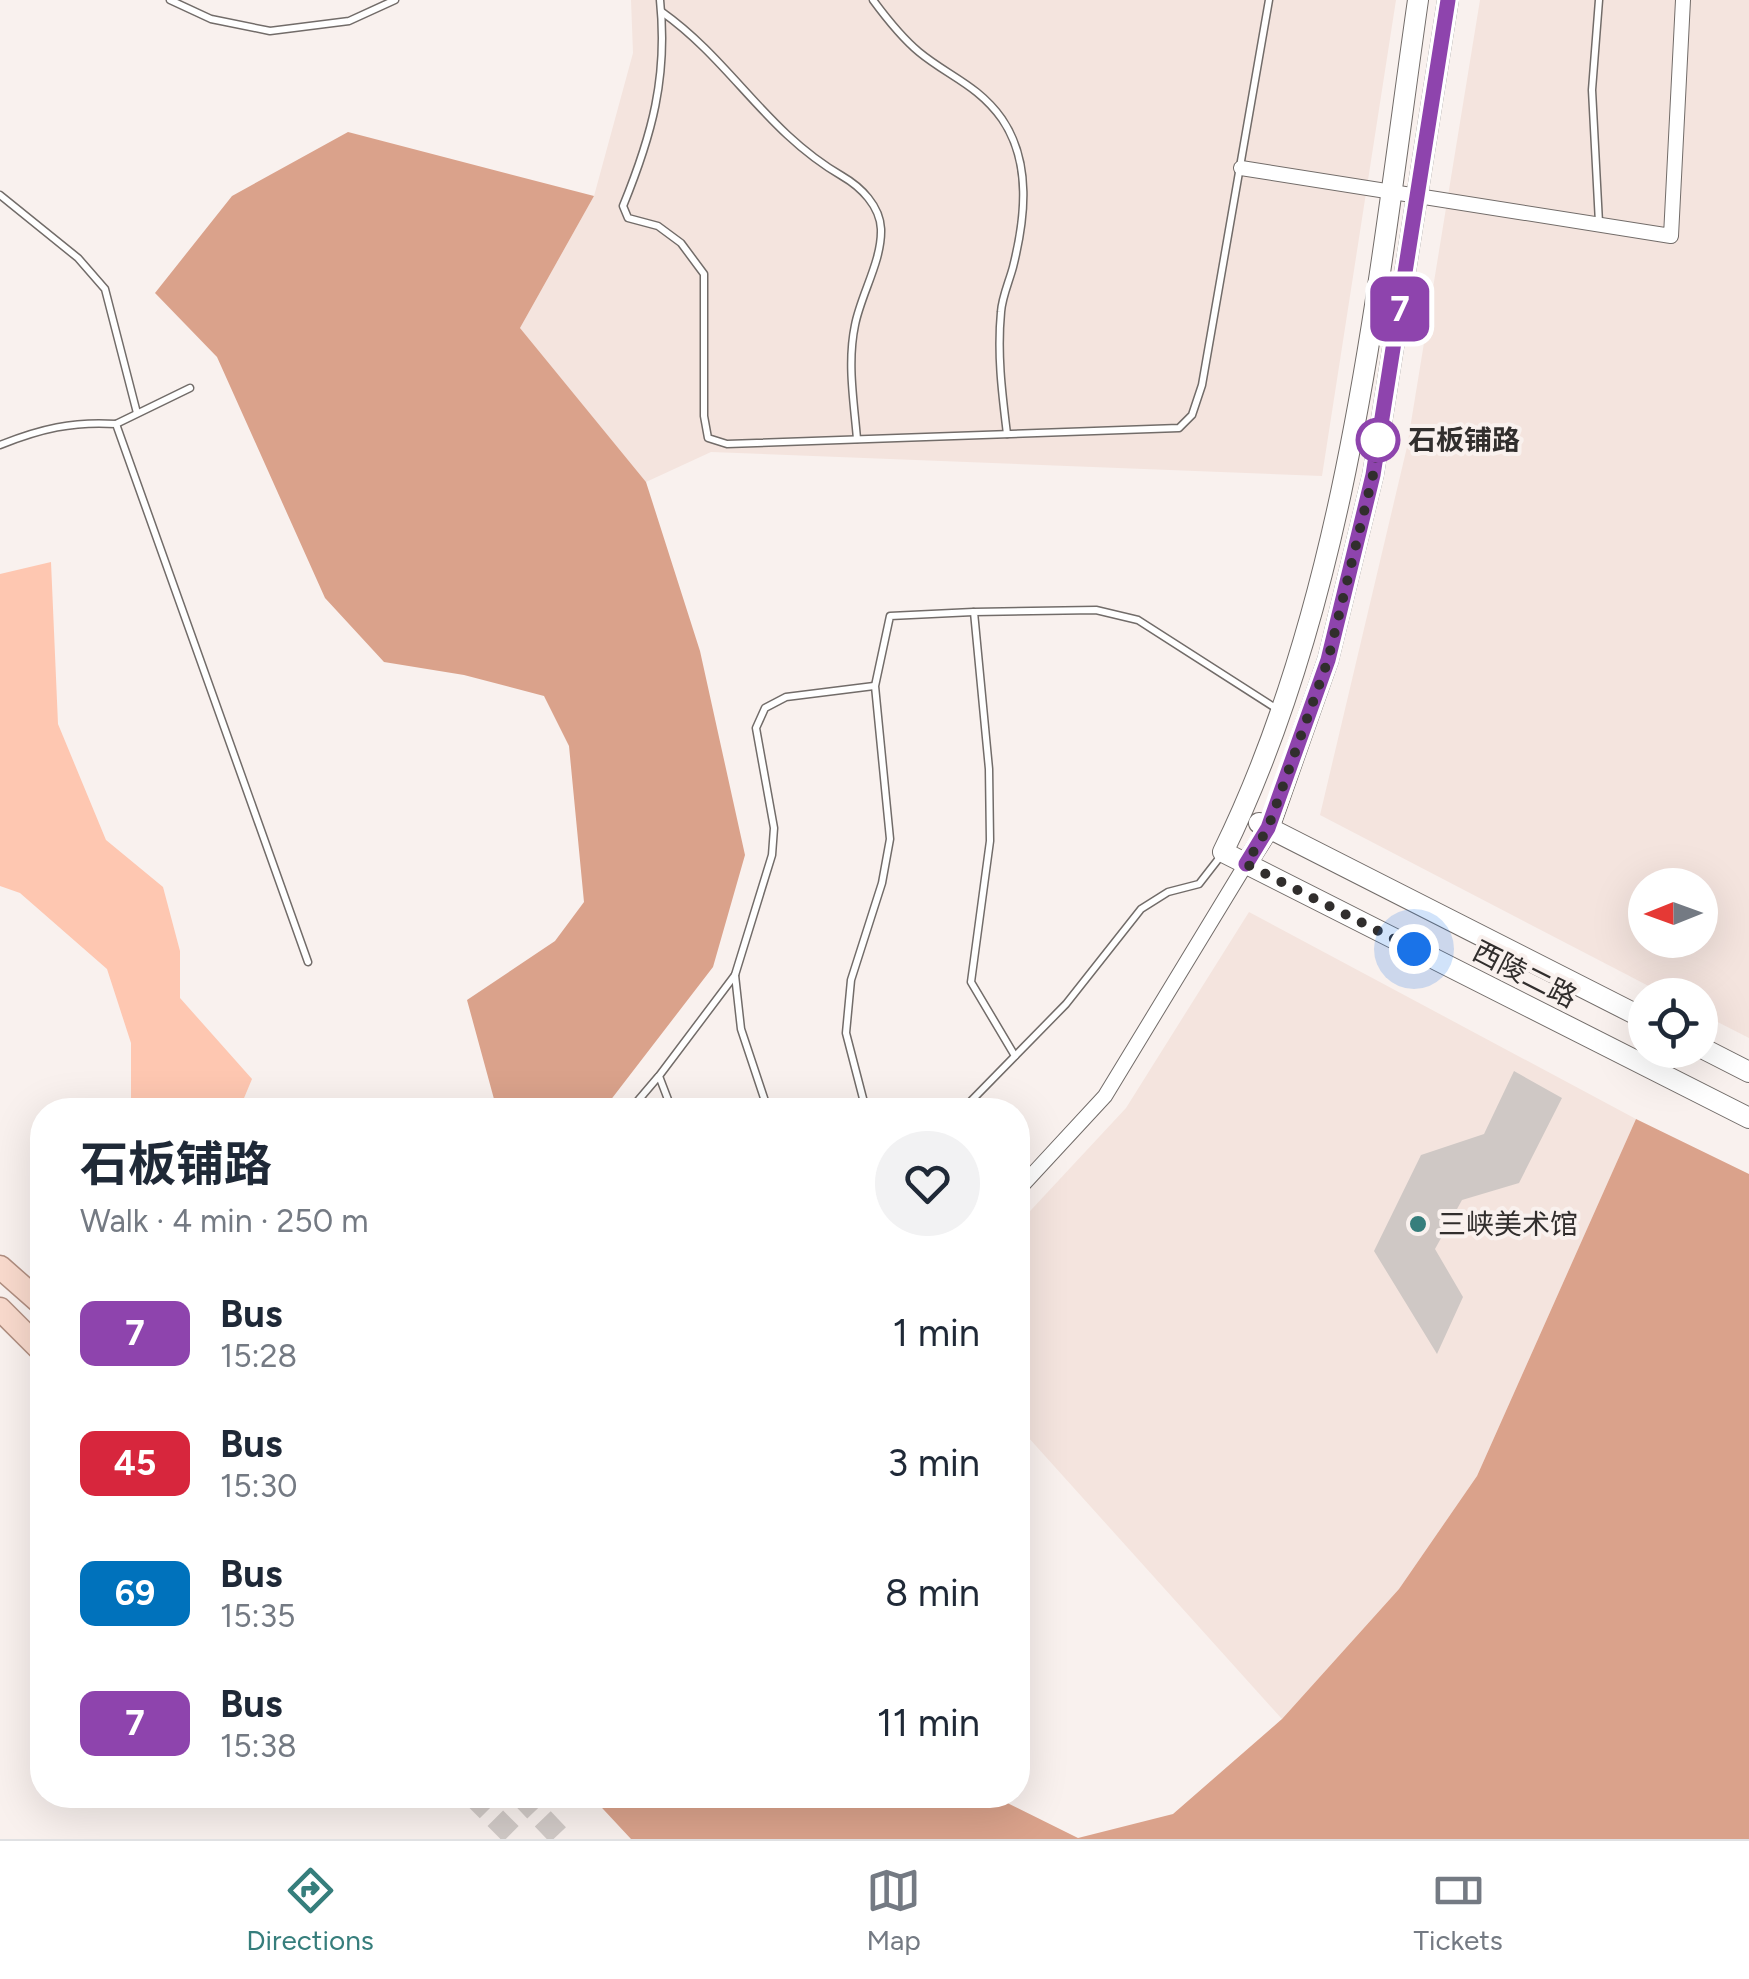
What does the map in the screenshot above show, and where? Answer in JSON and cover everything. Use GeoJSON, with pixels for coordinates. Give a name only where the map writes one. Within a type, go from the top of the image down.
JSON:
{"type":"FeatureCollection","features":[{"type":"Feature","properties":{"kind":"main road"},"geometry":{"type":"LineString","coordinates":[[1223,852],[1242,813],[1301,652],[1346,470],[1418,0]]}},
{"type":"Feature","properties":{"kind":"main road"},"geometry":{"type":"LineString","coordinates":[[1246,864],[1268,828],[1328,660],[1373,475],[1448,0]]}},
{"type":"Feature","properties":{"kind":"main road","name":"西陵二路"},"geometry":{"type":"LineString","coordinates":[[1242,813],[1628,1010]]}},
{"type":"Feature","properties":{"kind":"main road","name":"西陵二路"},"geometry":{"type":"LineString","coordinates":[[1223,852],[1749,1118]]}},
{"type":"Feature","properties":{"kind":"main road"},"geometry":{"type":"LineString","coordinates":[[1718,1056],[1749,1072]]}},
{"type":"Feature","properties":{"kind":"main road"},"geometry":{"type":"LineString","coordinates":[[0,1267],[30,1293]]}},
{"type":"Feature","properties":{"kind":"main road"},"geometry":{"type":"LineString","coordinates":[[0,1309],[30,1339]]}},
{"type":"Feature","properties":{"kind":"street"},"geometry":{"type":"LineString","coordinates":[[1241,168],[1671,236],[1683,0]]}},
{"type":"Feature","properties":{"kind":"street"},"geometry":{"type":"LineString","coordinates":[[1030,1177],[1105,1096],[1246,864]]}},
{"type":"Feature","properties":{"kind":"lane"},"geometry":{"type":"LineString","coordinates":[[170,0],[211,19],[270,31],[350,21],[394,0]]}},
{"type":"Feature","properties":{"kind":"lane"},"geometry":{"type":"LineString","coordinates":[[660,0],[663,75],[647,147],[624,206],[628,218],[658,226],[681,243],[704,274],[704,416],[708,438],[727,444],[1179,428],[1192,415],[1202,385],[1269,0]]}},
{"type":"Feature","properties":{"kind":"lane"},"geometry":{"type":"LineString","coordinates":[[874,0],[920,53],[976,92],[1000,117],[1014,140],[1024,184],[1022,228],[1001,306],[997,356],[1007,434]]}},
{"type":"Feature","properties":{"kind":"lane"},"geometry":{"type":"LineString","coordinates":[[1598,224],[1592,90],[1599,0]]}},
{"type":"Feature","properties":{"kind":"lane"},"geometry":{"type":"LineString","coordinates":[[662,12],[696,36],[785,134],[853,182],[876,208],[881,230],[854,324],[850,360],[857,440]]}},
{"type":"Feature","properties":{"kind":"lane"},"geometry":{"type":"LineString","coordinates":[[0,195],[78,258],[105,289],[137,413]]}},
{"type":"Feature","properties":{"kind":"lane"},"geometry":{"type":"LineString","coordinates":[[0,445],[34,431],[78,422],[116,424],[190,388]]}},
{"type":"Feature","properties":{"kind":"lane"},"geometry":{"type":"LineString","coordinates":[[116,424],[308,962]]}},
{"type":"Feature","properties":{"kind":"lane"},"geometry":{"type":"LineString","coordinates":[[863,1098],[846,1033],[850,980],[882,883],[890,839],[875,686],[890,616],[1096,610],[1138,620],[1280,710]]}},
{"type":"Feature","properties":{"kind":"lane"},"geometry":{"type":"LineString","coordinates":[[974,612],[989,769],[990,842],[971,982],[1015,1056]]}},
{"type":"Feature","properties":{"kind":"lane"},"geometry":{"type":"LineString","coordinates":[[640,1098],[735,975],[772,854],[774,828],[756,728],[764,708],[786,696],[875,686]]}},
{"type":"Feature","properties":{"kind":"lane"},"geometry":{"type":"LineString","coordinates":[[975,1098],[1066,1004],[1141,910],[1168,892],[1199,884],[1223,852]]}},
{"type":"Feature","properties":{"kind":"lane"},"geometry":{"type":"LineString","coordinates":[[735,975],[741,1028],[764,1098]]}},
{"type":"Feature","properties":{"kind":"lane"},"geometry":{"type":"LineString","coordinates":[[659,1076],[667,1098]]}},
{"type":"Feature","properties":{"kind":"shaded area"},"geometry":{"type":"Polygon","coordinates":[[[631,0],[1396,0],[1322,476],[711,452],[646,482],[520,328],[594,196],[633,53],[631,0]]]}},
{"type":"Feature","properties":{"kind":"shaded area"},"geometry":{"type":"Polygon","coordinates":[[[1480,0],[1749,0],[1749,1038],[1718,1022],[1718,978],[1633,978],[1320,815],[1407,447],[1480,0]]]}},
{"type":"Feature","properties":{"kind":"shaded area"},"geometry":{"type":"Polygon","coordinates":[[[348,132],[594,196],[520,328],[646,482],[700,651],[745,855],[713,967],[612,1098],[494,1098],[467,1000],[555,941],[584,902],[569,746],[544,696],[464,675],[384,662],[325,598],[217,357],[155,293],[232,196],[348,132]]]}},
{"type":"Feature","properties":{"kind":"shaded area"},"geometry":{"type":"Polygon","coordinates":[[[51,562],[58,724],[106,840],[163,887],[180,951],[180,998],[252,1079],[244,1098],[131,1098],[131,1043],[107,969],[20,893],[0,886],[0,574],[51,562]]]}},
{"type":"Feature","properties":{"kind":"shaded area"},"geometry":{"type":"Polygon","coordinates":[[[1249,912],[1636,1119],[1477,1476],[1399,1589],[1282,1719],[1030,1439],[1030,1211],[1126,1108],[1249,912]]]}},
{"type":"Feature","properties":{"kind":"shaded area"},"geometry":{"type":"Polygon","coordinates":[[[1636,1119],[1749,1174],[1749,1839],[631,1839],[602,1808],[1017,1808],[1078,1838],[1173,1814],[1282,1719],[1399,1589],[1477,1476],[1636,1119]]]}},
{"type":"Feature","properties":{"kind":"building","name":"三峡美术馆"},"geometry":{"type":"Polygon","coordinates":[[[1514,1071],[1562,1098],[1519,1183],[1462,1200],[1435,1249],[1463,1297],[1437,1354],[1374,1251],[1421,1155],[1484,1134],[1514,1071]]]}},
{"type":"Feature","properties":{"kind":"tunnel"},"geometry":{"type":"LineString","coordinates":[[485,1808],[516,1839]]}},
{"type":"Feature","properties":{"kind":"tunnel"},"geometry":{"type":"LineString","coordinates":[[532,1808],[562,1839]]}},
{"type":"Feature","properties":{"kind":"bus line","name":"7"},"geometry":{"type":"LineString","coordinates":[[1246,864],[1268,828],[1328,660],[1373,475],[1448,0]]}},
{"type":"Feature","properties":{"kind":"place","name":"石板铺路"},"geometry":{"type":"Point","coordinates":[1378,440]}},
{"type":"Feature","properties":{"kind":"place","name":"三峡美术馆"},"geometry":{"type":"Point","coordinates":[1418,1224]}},
{"type":"Feature","properties":{"kind":"route"},"geometry":{"type":"LineString","coordinates":[[1378,440],[1328,660],[1268,828],[1246,864],[1414,949]]}}]}
